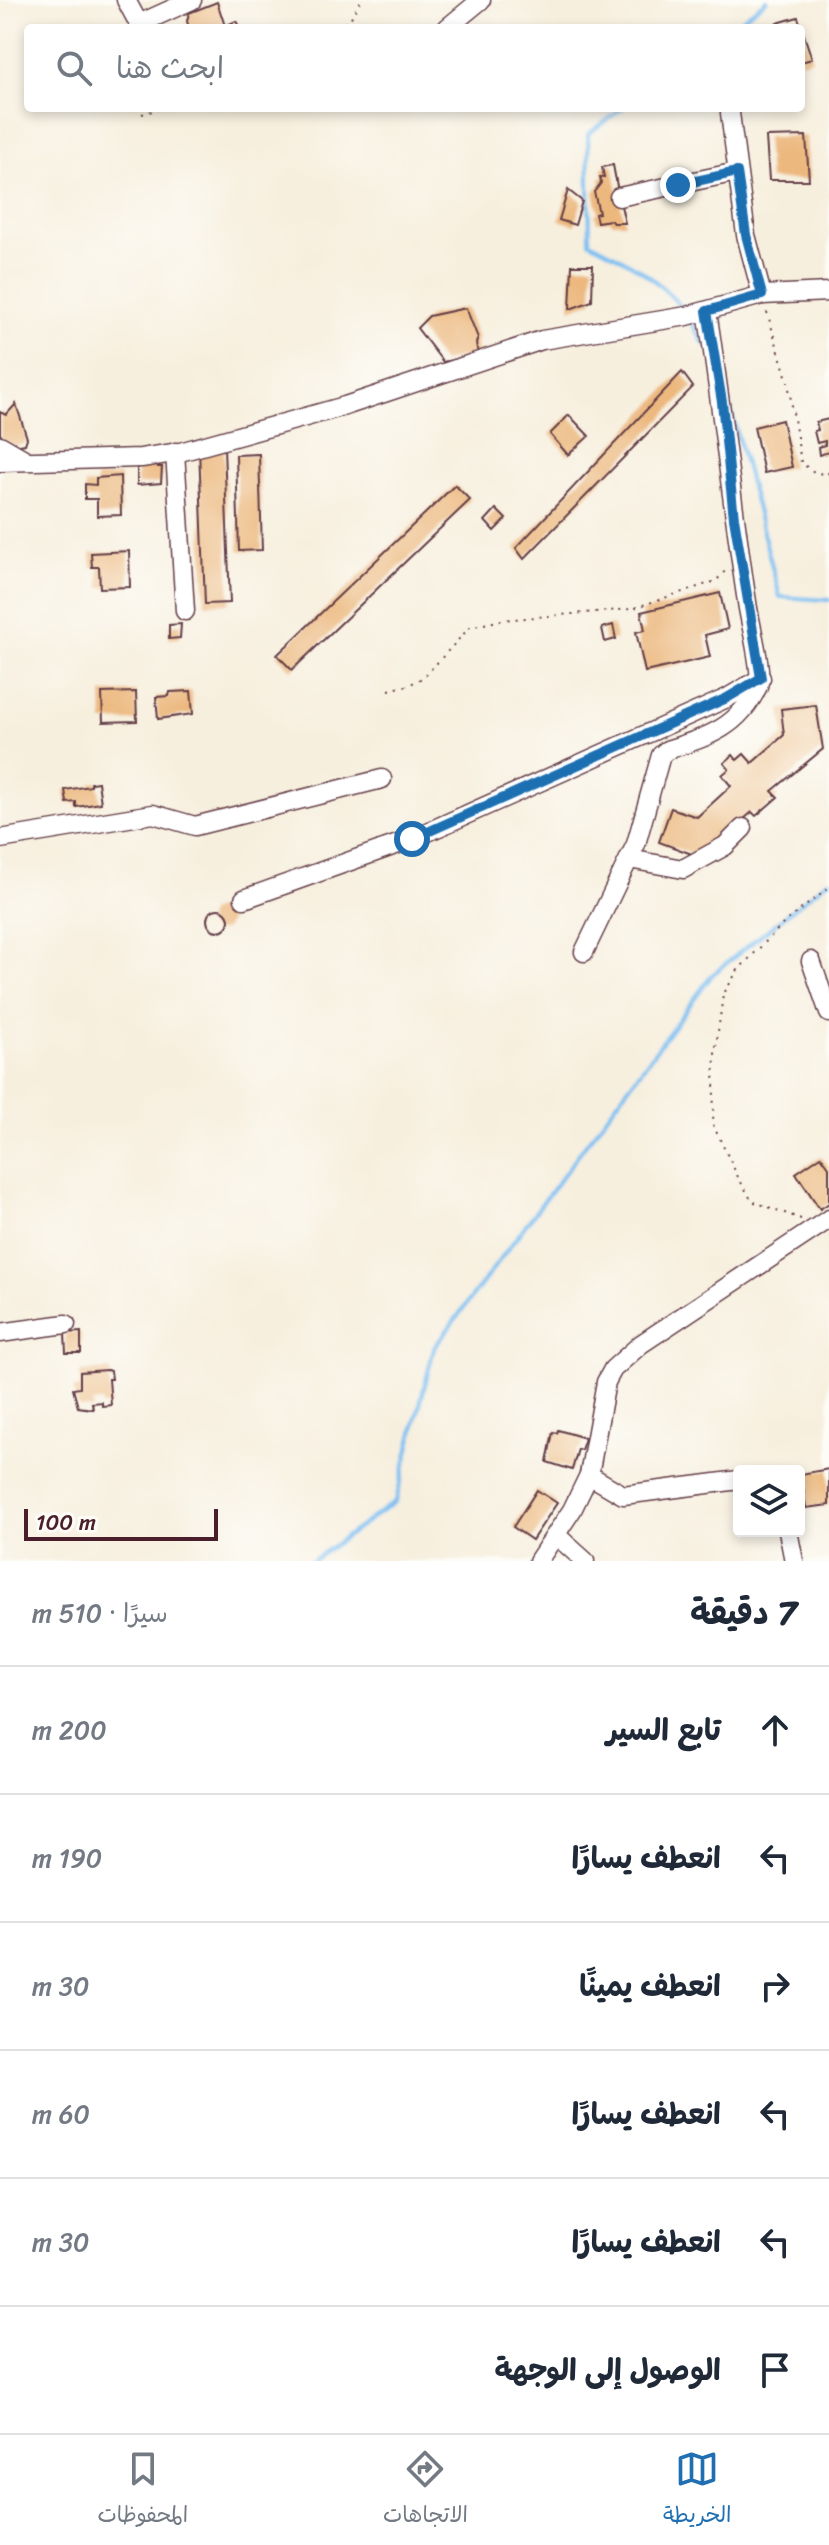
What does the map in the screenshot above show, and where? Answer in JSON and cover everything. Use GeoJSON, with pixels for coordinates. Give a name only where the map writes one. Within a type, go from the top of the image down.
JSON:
{"type":"FeatureCollection","features":[{"type":"Feature","properties":{"kind":"street"},"geometry":{"type":"LineString","coordinates":[[126,0],[139,24],[192,0]]}},
{"type":"Feature","properties":{"kind":"street"},"geometry":{"type":"LineString","coordinates":[[452,24],[481,0]]}},
{"type":"Feature","properties":{"kind":"street"},"geometry":{"type":"LineString","coordinates":[[730,113],[746,235],[762,295]]}},
{"type":"Feature","properties":{"kind":"street"},"geometry":{"type":"LineString","coordinates":[[619,197],[737,172]]}},
{"type":"Feature","properties":{"kind":"street"},"geometry":{"type":"LineString","coordinates":[[0,462],[141,458],[175,452],[371,398],[542,340],[669,319],[762,295],[829,292]]}},
{"type":"Feature","properties":{"kind":"street"},"geometry":{"type":"LineString","coordinates":[[584,952],[636,844],[661,755],[723,729],[738,716],[761,678],[740,557],[722,402],[702,312]]}},
{"type":"Feature","properties":{"kind":"street"},"geometry":{"type":"LineString","coordinates":[[0,445],[28,461]]}},
{"type":"Feature","properties":{"kind":"street"},"geometry":{"type":"LineString","coordinates":[[175,452],[185,611]]}},
{"type":"Feature","properties":{"kind":"street"},"geometry":{"type":"LineString","coordinates":[[244,899],[412,839],[727,698],[761,678]]}},
{"type":"Feature","properties":{"kind":"street"},"geometry":{"type":"LineString","coordinates":[[0,839],[153,814],[195,826],[382,779]]}},
{"type":"Feature","properties":{"kind":"street"},"geometry":{"type":"LineString","coordinates":[[629,859],[683,869],[725,846],[743,828]]}},
{"type":"Feature","properties":{"kind":"street"},"geometry":{"type":"LineString","coordinates":[[811,961],[829,1013]]}},
{"type":"Feature","properties":{"kind":"street"},"geometry":{"type":"LineString","coordinates":[[538,1561],[572,1510],[589,1475],[606,1382],[613,1369],[641,1344],[823,1222]]}},
{"type":"Feature","properties":{"kind":"street"},"geometry":{"type":"LineString","coordinates":[[0,1333],[66,1324]]}},
{"type":"Feature","properties":{"kind":"street"},"geometry":{"type":"LineString","coordinates":[[589,1475],[623,1495],[733,1481]]}},
{"type":"Feature","properties":{"kind":"street"},"geometry":{"type":"LineString","coordinates":[[556,1535],[585,1561]]}},
{"type":"Feature","properties":{"kind":"street"},"geometry":{"type":"LineString","coordinates":[[789,1537],[794,1561]]}},
{"type":"Feature","properties":{"kind":"path"},"geometry":{"type":"LineString","coordinates":[[343,24],[361,0]]}},
{"type":"Feature","properties":{"kind":"path"},"geometry":{"type":"LineString","coordinates":[[142,114],[149,112]]}},
{"type":"Feature","properties":{"kind":"path"},"geometry":{"type":"LineString","coordinates":[[762,295],[788,382],[801,462],[819,475],[829,473]]}},
{"type":"Feature","properties":{"kind":"path"},"geometry":{"type":"LineString","coordinates":[[389,690],[424,677],[470,627],[502,620],[631,609],[716,581],[740,557]]}},
{"type":"Feature","properties":{"kind":"path"},"geometry":{"type":"LineString","coordinates":[[823,1222],[752,1201],[713,1125],[715,1054],[723,995],[738,970],[786,921],[829,888]]}},
{"type":"Feature","properties":{"kind":"building"},"geometry":{"type":"Polygon","coordinates":[[[217,2],[224,24],[188,24],[189,13],[217,2]]]}},
{"type":"Feature","properties":{"kind":"building"},"geometry":{"type":"Polygon","coordinates":[[[798,17],[800,24],[774,24],[798,17]]]}},
{"type":"Feature","properties":{"kind":"building"},"geometry":{"type":"Polygon","coordinates":[[[805,38],[812,59],[805,61],[805,38]]]}},
{"type":"Feature","properties":{"kind":"building"},"geometry":{"type":"Polygon","coordinates":[[[806,136],[809,180],[769,180],[766,137],[806,136]]]}},
{"type":"Feature","properties":{"kind":"building"},"geometry":{"type":"Polygon","coordinates":[[[613,165],[625,223],[610,220],[597,222],[595,214],[599,213],[594,192],[601,183],[600,177],[604,177],[602,167],[613,165]]]}},
{"type":"Feature","properties":{"kind":"building"},"geometry":{"type":"Polygon","coordinates":[[[568,190],[582,201],[575,225],[559,220],[568,190]]]}},
{"type":"Feature","properties":{"kind":"building"},"geometry":{"type":"Polygon","coordinates":[[[572,265],[593,265],[592,301],[570,309],[572,265]]]}},
{"type":"Feature","properties":{"kind":"building"},"geometry":{"type":"Polygon","coordinates":[[[466,308],[478,338],[478,354],[443,362],[417,328],[429,316],[466,308]]]}},
{"type":"Feature","properties":{"kind":"building"},"geometry":{"type":"Polygon","coordinates":[[[682,372],[693,387],[524,559],[516,548],[682,372]]]}},
{"type":"Feature","properties":{"kind":"building"},"geometry":{"type":"Polygon","coordinates":[[[16,404],[27,438],[25,444],[14,446],[0,438],[0,412],[6,415],[16,404]]]}},
{"type":"Feature","properties":{"kind":"building"},"geometry":{"type":"Polygon","coordinates":[[[569,415],[589,436],[568,455],[550,434],[569,415]]]}},
{"type":"Feature","properties":{"kind":"building"},"geometry":{"type":"Polygon","coordinates":[[[829,419],[829,452],[819,455],[818,447],[825,445],[825,441],[817,443],[814,431],[818,430],[816,422],[829,419]]]}},
{"type":"Feature","properties":{"kind":"building"},"geometry":{"type":"Polygon","coordinates":[[[782,420],[792,467],[764,473],[754,427],[782,420]]]}},
{"type":"Feature","properties":{"kind":"building"},"geometry":{"type":"Polygon","coordinates":[[[224,447],[230,603],[205,604],[199,448],[224,447]]]}},
{"type":"Feature","properties":{"kind":"building"},"geometry":{"type":"Polygon","coordinates":[[[259,454],[262,550],[239,551],[236,455],[259,454]]]}},
{"type":"Feature","properties":{"kind":"building"},"geometry":{"type":"Polygon","coordinates":[[[158,457],[158,467],[162,467],[161,483],[137,485],[137,460],[158,457]]]}},
{"type":"Feature","properties":{"kind":"building"},"geometry":{"type":"Polygon","coordinates":[[[120,476],[121,515],[97,516],[97,499],[85,499],[85,484],[96,485],[96,478],[120,476]]]}},
{"type":"Feature","properties":{"kind":"building"},"geometry":{"type":"Polygon","coordinates":[[[455,485],[470,500],[292,670],[277,655],[455,485]]]}},
{"type":"Feature","properties":{"kind":"building"},"geometry":{"type":"Polygon","coordinates":[[[496,509],[506,519],[494,531],[485,521],[496,509]]]}},
{"type":"Feature","properties":{"kind":"building"},"geometry":{"type":"Polygon","coordinates":[[[129,551],[130,587],[100,588],[99,567],[92,567],[91,553],[129,551]]]}},
{"type":"Feature","properties":{"kind":"building"},"geometry":{"type":"Polygon","coordinates":[[[720,593],[728,629],[705,635],[710,657],[645,672],[636,632],[645,630],[641,612],[720,593]]]}},
{"type":"Feature","properties":{"kind":"building"},"geometry":{"type":"Polygon","coordinates":[[[181,624],[180,638],[169,639],[169,625],[181,624]]]}},
{"type":"Feature","properties":{"kind":"building"},"geometry":{"type":"Polygon","coordinates":[[[613,625],[616,639],[605,642],[602,628],[613,625]]]}},
{"type":"Feature","properties":{"kind":"building"},"geometry":{"type":"Polygon","coordinates":[[[191,691],[193,714],[158,719],[156,697],[169,696],[170,692],[191,691]]]}},
{"type":"Feature","properties":{"kind":"building"},"geometry":{"type":"Polygon","coordinates":[[[136,692],[137,721],[103,722],[102,693],[136,692]]]}},
{"type":"Feature","properties":{"kind":"building"},"geometry":{"type":"Polygon","coordinates":[[[816,705],[823,749],[772,791],[778,797],[756,816],[752,812],[700,857],[659,842],[671,808],[697,817],[731,786],[722,775],[729,769],[724,763],[733,755],[737,760],[744,754],[752,763],[784,735],[781,709],[816,705]]]}},
{"type":"Feature","properties":{"kind":"building"},"geometry":{"type":"Polygon","coordinates":[[[98,782],[101,803],[76,807],[76,802],[67,803],[65,790],[98,782]]]}},
{"type":"Feature","properties":{"kind":"building"},"geometry":{"type":"Polygon","coordinates":[[[218,909],[226,912],[229,920],[226,928],[218,931],[210,928],[207,920],[210,912],[218,909]]]}},
{"type":"Feature","properties":{"kind":"building"},"geometry":{"type":"Polygon","coordinates":[[[821,1156],[829,1167],[829,1203],[820,1209],[796,1173],[821,1156]]]}},
{"type":"Feature","properties":{"kind":"building"},"geometry":{"type":"Polygon","coordinates":[[[81,1332],[81,1353],[66,1353],[65,1333],[81,1332]]]}},
{"type":"Feature","properties":{"kind":"building"},"geometry":{"type":"Polygon","coordinates":[[[111,1371],[112,1379],[109,1379],[111,1405],[102,1406],[102,1402],[92,1403],[93,1409],[78,1407],[73,1389],[80,1388],[80,1372],[111,1371]]]}},
{"type":"Feature","properties":{"kind":"building"},"geometry":{"type":"Polygon","coordinates":[[[558,1430],[585,1438],[572,1470],[547,1462],[553,1432],[557,1433],[558,1430]]]}},
{"type":"Feature","properties":{"kind":"building"},"geometry":{"type":"Polygon","coordinates":[[[829,1469],[829,1505],[806,1508],[805,1473],[829,1469]]]}},
{"type":"Feature","properties":{"kind":"building"},"geometry":{"type":"Polygon","coordinates":[[[537,1490],[557,1503],[532,1540],[513,1527],[537,1490]]]}},
{"type":"Feature","properties":{"kind":"waterway"},"geometry":{"type":"LineString","coordinates":[[735,24],[767,0]]}},
{"type":"Feature","properties":{"kind":"waterway"},"geometry":{"type":"LineString","coordinates":[[618,112],[588,134],[590,242],[653,279],[683,310]]}},
{"type":"Feature","properties":{"kind":"waterway"},"geometry":{"type":"LineString","coordinates":[[690,321],[704,344]]}},
{"type":"Feature","properties":{"kind":"waterway"},"geometry":{"type":"LineString","coordinates":[[729,403],[780,597],[829,600]]}},
{"type":"Feature","properties":{"kind":"waterway"},"geometry":{"type":"LineString","coordinates":[[312,1561],[396,1501],[434,1348],[712,975],[829,880]]}},
{"type":"Feature","properties":{"kind":"route"},"geometry":{"type":"LineString","coordinates":[[412,839],[727,698],[761,678],[734,518],[722,402],[707,311],[762,295],[746,235],[737,172],[678,185]]}}]}
